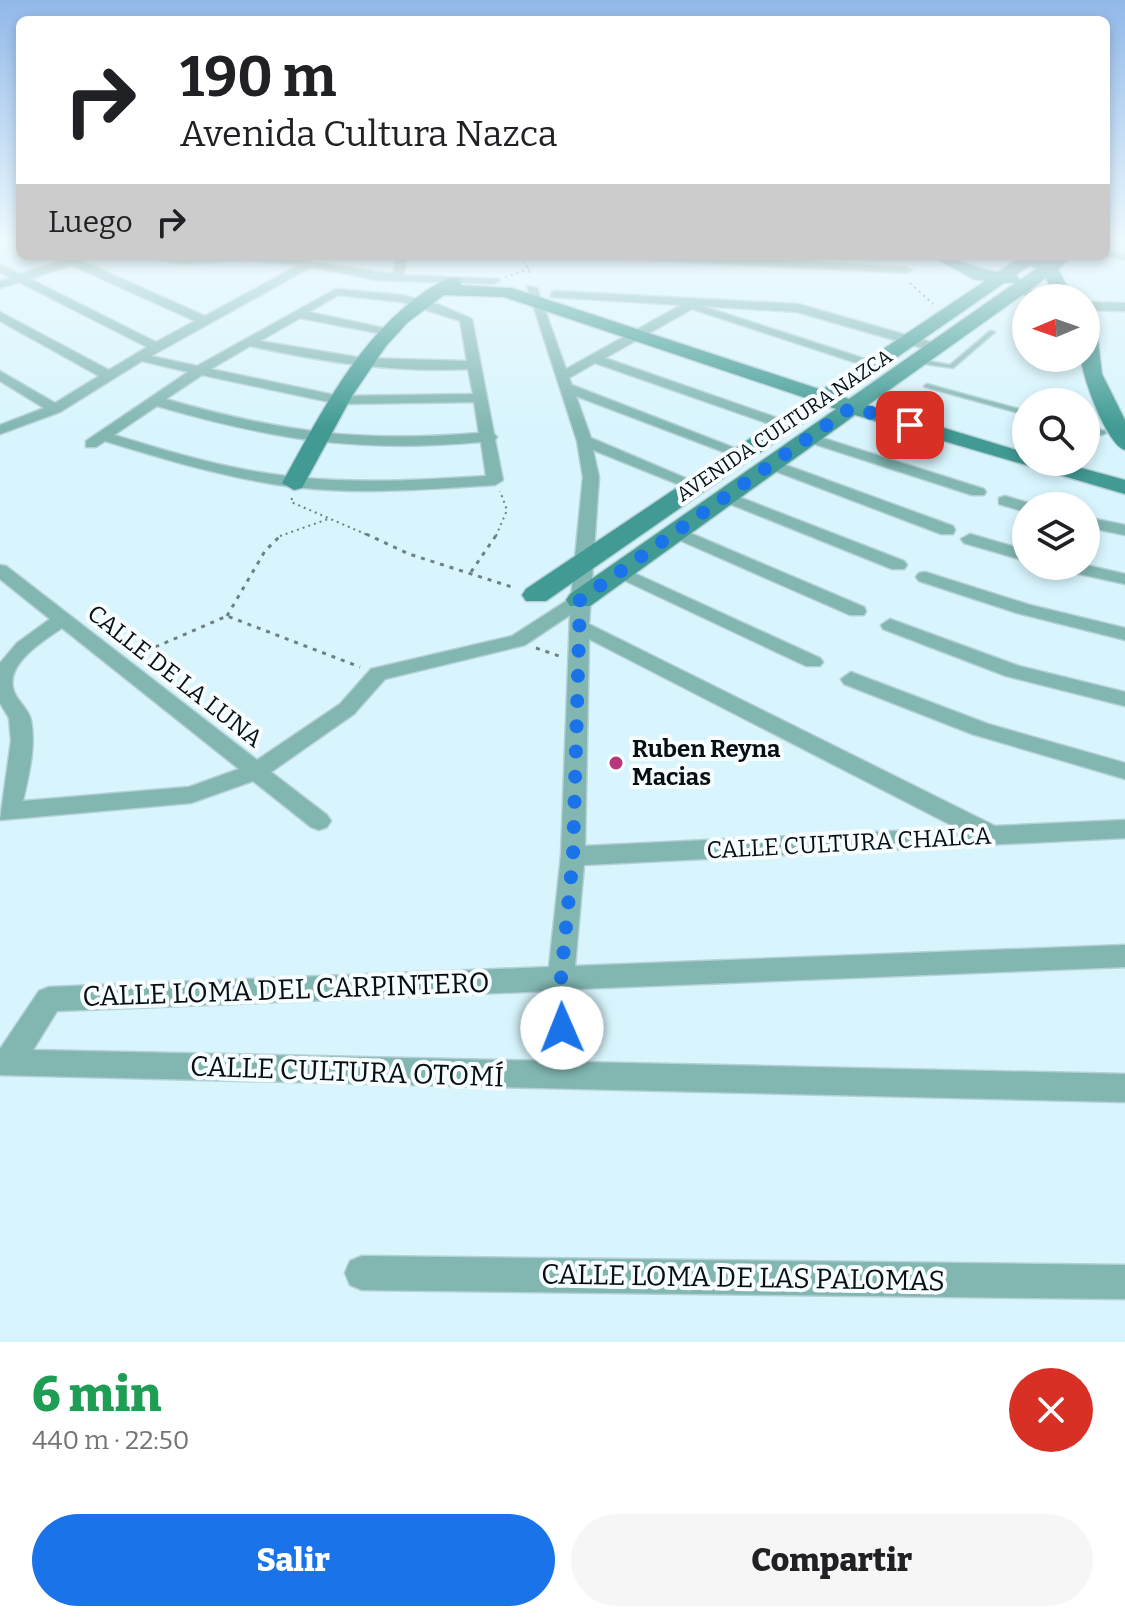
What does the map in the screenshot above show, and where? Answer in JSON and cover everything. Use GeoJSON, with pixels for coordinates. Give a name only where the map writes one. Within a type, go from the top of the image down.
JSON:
{"type":"FeatureCollection","features":[{"type":"Feature","properties":{"kind":"street"},"geometry":{"type":"LineString","coordinates":[[73,305],[156,347]]}},
{"type":"Feature","properties":{"kind":"street"},"geometry":{"type":"LineString","coordinates":[[170,305],[204,320]]}},
{"type":"Feature","properties":{"kind":"street"},"geometry":{"type":"LineString","coordinates":[[0,430],[55,409],[156,347],[234,305]]}},
{"type":"Feature","properties":{"kind":"street"},"geometry":{"type":"LineString","coordinates":[[315,305],[201,369],[97,440],[235,473],[294,483],[403,486],[495,480],[490,437],[466,319],[420,305]]}},
{"type":"Feature","properties":{"kind":"street"},"geometry":{"type":"LineString","coordinates":[[294,483],[360,365],[417,305]]}},
{"type":"Feature","properties":{"kind":"street"},"geometry":{"type":"LineString","coordinates":[[543,305],[584,441],[591,477],[580,600],[573,856],[561,978],[564,1077]]}},
{"type":"Feature","properties":{"kind":"street"},"geometry":{"type":"LineString","coordinates":[[578,305],[644,332],[1012,455]]}},
{"type":"Feature","properties":{"kind":"street"},"geometry":{"type":"LineString","coordinates":[[564,382],[593,358],[694,305]]}},
{"type":"Feature","properties":{"kind":"street"},"geometry":{"type":"LineString","coordinates":[[697,305],[874,364]]}},
{"type":"Feature","properties":{"kind":"street"},"geometry":{"type":"LineString","coordinates":[[711,305],[798,308],[921,350]]}},
{"type":"Feature","properties":{"kind":"street","name":"AVENIDA CULTURA NAZCA"},"geometry":{"type":"LineString","coordinates":[[580,600],[810,438],[874,364],[921,350],[972,305]]}},
{"type":"Feature","properties":{"kind":"street","name":"AVENIDA CULTURA NAZCA"},"geometry":{"type":"LineString","coordinates":[[536,595],[784,425],[844,399],[999,305]]}},
{"type":"Feature","properties":{"kind":"street"},"geometry":{"type":"LineString","coordinates":[[1100,306],[1125,307]]}},
{"type":"Feature","properties":{"kind":"street"},"geometry":{"type":"LineString","coordinates":[[300,314],[389,333]]}},
{"type":"Feature","properties":{"kind":"street"},"geometry":{"type":"LineString","coordinates":[[0,316],[109,376]]}},
{"type":"Feature","properties":{"kind":"street"},"geometry":{"type":"LineString","coordinates":[[249,342],[360,365],[401,368],[476,365]]}},
{"type":"Feature","properties":{"kind":"street"},"geometry":{"type":"LineString","coordinates":[[139,357],[339,400],[482,398]]}},
{"type":"Feature","properties":{"kind":"street"},"geometry":{"type":"LineString","coordinates":[[593,358],[784,425]]}},
{"type":"Feature","properties":{"kind":"street"},"geometry":{"type":"LineString","coordinates":[[0,375],[55,409]]}},
{"type":"Feature","properties":{"kind":"street"},"geometry":{"type":"LineString","coordinates":[[564,382],[742,454]]}},
{"type":"Feature","properties":{"kind":"street"},"geometry":{"type":"LineString","coordinates":[[1084,385],[1125,443]]}},
{"type":"Feature","properties":{"kind":"street"},"geometry":{"type":"LineString","coordinates":[[844,399],[1012,444]]}},
{"type":"Feature","properties":{"kind":"street"},"geometry":{"type":"LineString","coordinates":[[153,400],[248,427],[319,438],[428,442],[490,437]]}},
{"type":"Feature","properties":{"kind":"street"},"geometry":{"type":"LineString","coordinates":[[810,438],[978,492]]}},
{"type":"Feature","properties":{"kind":"street"},"geometry":{"type":"LineString","coordinates":[[584,441],[696,486]]}},
{"type":"Feature","properties":{"kind":"street"},"geometry":{"type":"LineString","coordinates":[[1100,441],[1124,482]]}},
{"type":"Feature","properties":{"kind":"street"},"geometry":{"type":"LineString","coordinates":[[772,465],[947,530]]}},
{"type":"Feature","properties":{"kind":"street"},"geometry":{"type":"LineString","coordinates":[[1100,473],[1124,482]]}},
{"type":"Feature","properties":{"kind":"street"},"geometry":{"type":"LineString","coordinates":[[1097,476],[1124,482]]}},
{"type":"Feature","properties":{"kind":"street"},"geometry":{"type":"LineString","coordinates":[[726,497],[898,565]]}},
{"type":"Feature","properties":{"kind":"street"},"geometry":{"type":"LineString","coordinates":[[1005,501],[1012,503]]}},
{"type":"Feature","properties":{"kind":"street"},"geometry":{"type":"LineString","coordinates":[[1100,525],[1125,530]]}},
{"type":"Feature","properties":{"kind":"street"},"geometry":{"type":"LineString","coordinates":[[676,532],[857,611]]}},
{"type":"Feature","properties":{"kind":"street"},"geometry":{"type":"LineString","coordinates":[[970,539],[1012,552]]}},
{"type":"Feature","properties":{"kind":"street","name":"CALLE DE LA LUNA"},"geometry":{"type":"LineString","coordinates":[[0,570],[115,664],[319,821]]}},
{"type":"Feature","properties":{"kind":"street"},"geometry":{"type":"LineString","coordinates":[[621,572],[813,662]]}},
{"type":"Feature","properties":{"kind":"street"},"geometry":{"type":"LineString","coordinates":[[1100,573],[1125,579]]}},
{"type":"Feature","properties":{"kind":"street"},"geometry":{"type":"LineString","coordinates":[[925,577],[1024,609],[1125,634]]}},
{"type":"Feature","properties":{"kind":"street"},"geometry":{"type":"LineString","coordinates":[[62,620],[19,654],[3,675],[2,690],[20,715],[21,757],[5,810],[191,795],[255,772],[347,709],[378,674],[518,641],[580,600]]}},
{"type":"Feature","properties":{"kind":"street"},"geometry":{"type":"LineString","coordinates":[[890,625],[1013,671],[1125,699]]}},
{"type":"Feature","properties":{"kind":"street"},"geometry":{"type":"LineString","coordinates":[[581,628],[995,837]]}},
{"type":"Feature","properties":{"kind":"street"},"geometry":{"type":"LineString","coordinates":[[851,679],[980,729],[1125,771]]}},
{"type":"Feature","properties":{"kind":"street","name":"CALLE CULTURA CHALCA"},"geometry":{"type":"LineString","coordinates":[[573,856],[1125,829]]}},
{"type":"Feature","properties":{"kind":"street","name":"CALLE LOMA DEL CARPINTERO"},"geometry":{"type":"LineString","coordinates":[[5,1062],[49,999],[1125,956]]}},
{"type":"Feature","properties":{"kind":"street","name":"CALLE CULTURA OTOMÍ"},"geometry":{"type":"LineString","coordinates":[[5,1062],[1125,1088]]}},
{"type":"Feature","properties":{"kind":"street","name":"CALLE LOMA DE LAS PALOMAS"},"geometry":{"type":"LineString","coordinates":[[362,1273],[1125,1282]]}},
{"type":"Feature","properties":{"kind":"lane"},"geometry":{"type":"LineString","coordinates":[[921,350],[951,367],[992,332]]}},
{"type":"Feature","properties":{"kind":"lane"},"geometry":{"type":"LineString","coordinates":[[927,386],[1012,409]]}},
{"type":"Feature","properties":{"kind":"path"},"geometry":{"type":"LineString","coordinates":[[470,573],[492,546],[507,510],[495,480]]}},
{"type":"Feature","properties":{"kind":"path"},"geometry":{"type":"LineString","coordinates":[[294,483],[291,502],[409,554],[536,595]]}},
{"type":"Feature","properties":{"kind":"path"},"geometry":{"type":"LineString","coordinates":[[115,664],[227,616],[265,551],[281,534],[333,518]]}},
{"type":"Feature","properties":{"kind":"path"},"geometry":{"type":"LineString","coordinates":[[227,616],[378,674]]}},
{"type":"Feature","properties":{"kind":"path"},"geometry":{"type":"LineString","coordinates":[[518,641],[580,664]]}},
{"type":"Feature","properties":{"kind":"place","name":"Ruben Reyna Macias"},"geometry":{"type":"Point","coordinates":[616,763]}},
{"type":"Feature","properties":{"kind":"route"},"geometry":{"type":"LineString","coordinates":[[562,1028],[561,978],[573,856],[580,600],[852,407],[910,425]]}}]}
